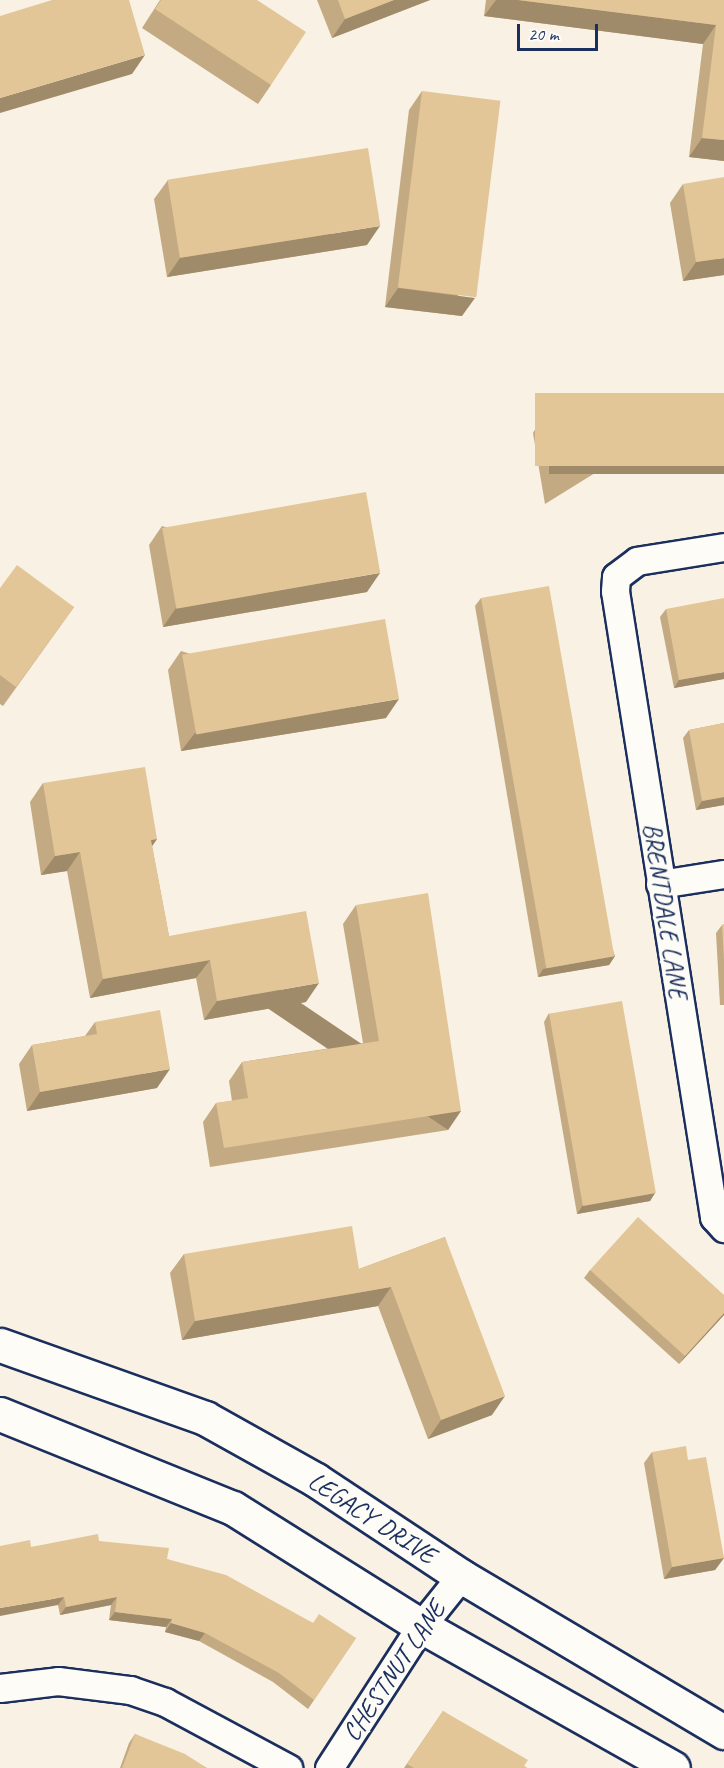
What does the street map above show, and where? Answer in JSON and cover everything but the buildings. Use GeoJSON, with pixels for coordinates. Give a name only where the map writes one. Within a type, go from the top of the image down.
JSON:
{"type":"FeatureCollection","features":[{"type":"Feature","properties":{"kind":"main road","name":"LEGACY DRIVE"},"geometry":{"type":"LineString","coordinates":[[0,1345],[205,1418],[316,1480],[461,1576],[724,1732]]}},
{"type":"Feature","properties":{"kind":"main road"},"geometry":{"type":"LineString","coordinates":[[0,1414],[233,1508],[420,1626],[673,1768]]}},
{"type":"Feature","properties":{"kind":"street","name":"BRENTDALE LANE"},"geometry":{"type":"LineString","coordinates":[[724,547],[637,561],[616,577],[615,591],[714,1217],[724,1228]]}},
{"type":"Feature","properties":{"kind":"street"},"geometry":{"type":"LineString","coordinates":[[660,884],[724,874]]}},
{"type":"Feature","properties":{"kind":"street","name":"CHESTNUT LANE"},"geometry":{"type":"LineString","coordinates":[[329,1768],[420,1626],[461,1576]]}},
{"type":"Feature","properties":{"kind":"street"},"geometry":{"type":"LineString","coordinates":[[0,1688],[58,1681],[130,1690],[165,1702],[288,1768]]}}]}
